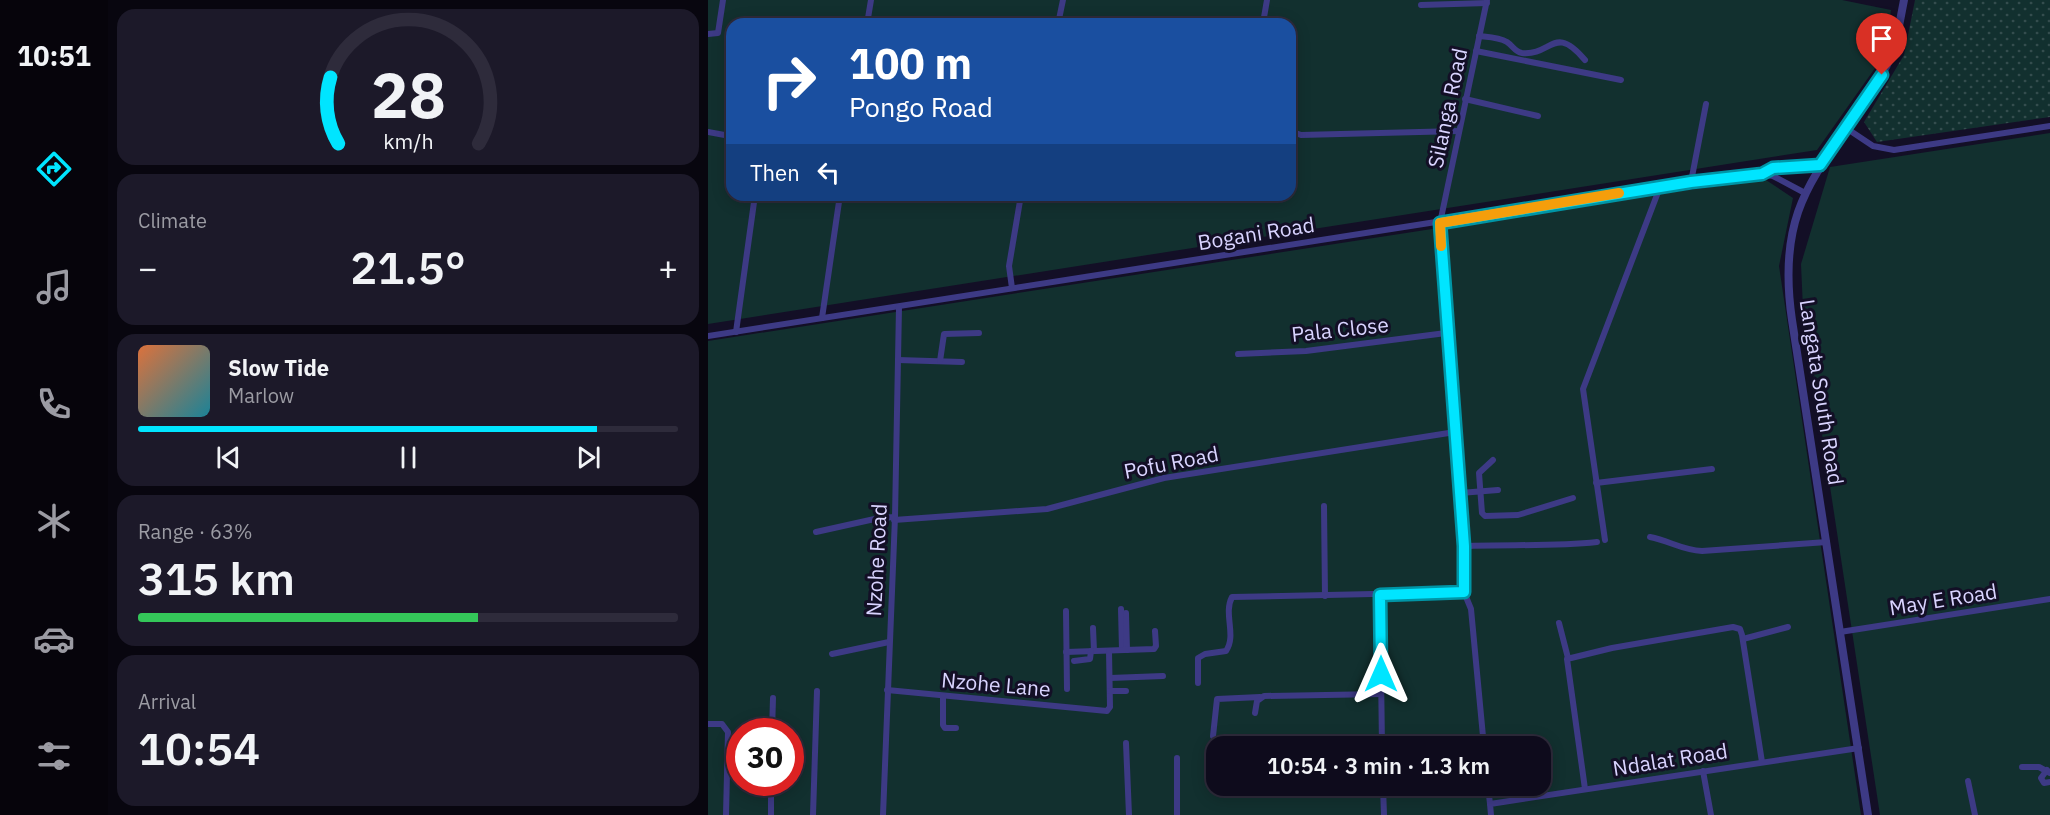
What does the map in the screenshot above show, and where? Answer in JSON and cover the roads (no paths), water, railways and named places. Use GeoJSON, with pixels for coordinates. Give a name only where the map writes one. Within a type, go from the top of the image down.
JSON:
{"type":"FeatureCollection","features":[{"type":"Feature","properties":{"kind":"street"},"geometry":{"type":"LineString","coordinates":[[708,34],[718,33],[723,0]]}},
{"type":"Feature","properties":{"kind":"street"},"geometry":{"type":"LineString","coordinates":[[868,18],[871,0]]}},
{"type":"Feature","properties":{"kind":"street"},"geometry":{"type":"LineString","coordinates":[[1059,18],[1063,0]]}},
{"type":"Feature","properties":{"kind":"street"},"geometry":{"type":"LineString","coordinates":[[1264,18],[1267,0]]}},
{"type":"Feature","properties":{"kind":"street","name":"Langata South Road"},"geometry":{"type":"LineString","coordinates":[[1868,815],[1789,291],[1791,236],[1805,193],[1820,165],[1890,59],[1895,47],[1904,0]]}},
{"type":"Feature","properties":{"kind":"street"},"geometry":{"type":"LineString","coordinates":[[1421,5],[1487,2]]}},
{"type":"Feature","properties":{"kind":"street","name":"Silanga Road"},"geometry":{"type":"LineString","coordinates":[[1483,736],[1471,607],[1464,592],[1464,546],[1446,333],[1440,223],[1487,2]]}},
{"type":"Feature","properties":{"kind":"street"},"geometry":{"type":"LineString","coordinates":[[1479,36],[1499,38],[1510,44],[1516,52],[1524,53],[1554,42],[1562,42],[1574,47],[1585,60]]}},
{"type":"Feature","properties":{"kind":"street"},"geometry":{"type":"LineString","coordinates":[[1476,51],[1621,80]]}},
{"type":"Feature","properties":{"kind":"street"},"geometry":{"type":"LineString","coordinates":[[1465,99],[1538,116]]}},
{"type":"Feature","properties":{"kind":"street"},"geometry":{"type":"LineString","coordinates":[[1691,182],[1706,104]]}},
{"type":"Feature","properties":{"kind":"street"},"geometry":{"type":"LineString","coordinates":[[1846,128],[1878,148],[1894,150],[2050,126]]}},
{"type":"Feature","properties":{"kind":"street"},"geometry":{"type":"LineString","coordinates":[[1296,133],[1301,135],[1459,131]]}},
{"type":"Feature","properties":{"kind":"street"},"geometry":{"type":"LineString","coordinates":[[708,132],[726,135]]}},
{"type":"Feature","properties":{"kind":"street"},"geometry":{"type":"LineString","coordinates":[[1762,174],[1773,168],[1820,165]]}},
{"type":"Feature","properties":{"kind":"street","name":"Bogani Road"},"geometry":{"type":"LineString","coordinates":[[708,336],[1691,182],[1762,174],[1773,176],[1805,193]]}},
{"type":"Feature","properties":{"kind":"street"},"geometry":{"type":"LineString","coordinates":[[1605,540],[1584,409],[1584,384],[1660,187]]}},
{"type":"Feature","properties":{"kind":"street"},"geometry":{"type":"LineString","coordinates":[[736,332],[754,201]]}},
{"type":"Feature","properties":{"kind":"street"},"geometry":{"type":"LineString","coordinates":[[822,318],[839,201]]}},
{"type":"Feature","properties":{"kind":"street"},"geometry":{"type":"LineString","coordinates":[[1012,288],[1009,266],[1021,201]]}},
{"type":"Feature","properties":{"kind":"street","name":"Nzohe Road"},"geometry":{"type":"LineString","coordinates":[[883,815],[899,306]]}},
{"type":"Feature","properties":{"kind":"street"},"geometry":{"type":"LineString","coordinates":[[940,361],[944,334],[979,333]]}},
{"type":"Feature","properties":{"kind":"street","name":"Pala Close"},"geometry":{"type":"LineString","coordinates":[[1238,354],[1306,351],[1446,333]]}},
{"type":"Feature","properties":{"kind":"street"},"geometry":{"type":"LineString","coordinates":[[898,360],[962,362]]}},
{"type":"Feature","properties":{"kind":"street","name":"Pofu Road"},"geometry":{"type":"LineString","coordinates":[[816,532],[879,518],[894,519],[1047,509],[1164,478],[1455,432]]}},
{"type":"Feature","properties":{"kind":"street"},"geometry":{"type":"LineString","coordinates":[[1493,460],[1479,473],[1482,513],[1485,516],[1518,515],[1573,498]]}},
{"type":"Feature","properties":{"kind":"street"},"geometry":{"type":"LineString","coordinates":[[1596,483],[1712,469]]}},
{"type":"Feature","properties":{"kind":"street"},"geometry":{"type":"LineString","coordinates":[[1460,493],[1498,490]]}},
{"type":"Feature","properties":{"kind":"street"},"geometry":{"type":"LineString","coordinates":[[1324,506],[1325,596]]}},
{"type":"Feature","properties":{"kind":"street"},"geometry":{"type":"LineString","coordinates":[[1650,537],[1672,542],[1683,550],[1702,551],[1827,542]]}},
{"type":"Feature","properties":{"kind":"street"},"geometry":{"type":"LineString","coordinates":[[1464,546],[1517,543],[1551,547],[1597,542]]}},
{"type":"Feature","properties":{"kind":"street"},"geometry":{"type":"LineString","coordinates":[[1198,683],[1198,658],[1205,654],[1226,651],[1230,644],[1228,606],[1232,597],[1464,592]]}},
{"type":"Feature","properties":{"kind":"street"},"geometry":{"type":"LineString","coordinates":[[1380,595],[1382,736]]}},
{"type":"Feature","properties":{"kind":"street","name":"May E Road"},"geometry":{"type":"LineString","coordinates":[[1840,632],[2050,599]]}},
{"type":"Feature","properties":{"kind":"street"},"geometry":{"type":"LineString","coordinates":[[1066,611],[1067,689]]}},
{"type":"Feature","properties":{"kind":"street"},"geometry":{"type":"LineString","coordinates":[[1123,611],[1124,650]]}},
{"type":"Feature","properties":{"kind":"street"},"geometry":{"type":"LineString","coordinates":[[1559,623],[1568,658],[1566,666],[1585,789]]}},
{"type":"Feature","properties":{"kind":"street"},"geometry":{"type":"LineString","coordinates":[[1568,658],[1677,636],[1733,627],[1740,629],[1762,762]]}},
{"type":"Feature","properties":{"kind":"street"},"geometry":{"type":"LineString","coordinates":[[1743,639],[1788,627]]}},
{"type":"Feature","properties":{"kind":"street"},"geometry":{"type":"LineString","coordinates":[[1074,661],[1090,660],[1093,651],[1093,628]]}},
{"type":"Feature","properties":{"kind":"street"},"geometry":{"type":"LineString","coordinates":[[1066,652],[1155,648],[1155,631]]}},
{"type":"Feature","properties":{"kind":"street"},"geometry":{"type":"LineString","coordinates":[[832,654],[889,642]]}},
{"type":"Feature","properties":{"kind":"street"},"geometry":{"type":"LineString","coordinates":[[1109,651],[1110,691],[1126,691]]}},
{"type":"Feature","properties":{"kind":"street"},"geometry":{"type":"LineString","coordinates":[[1110,678],[1163,676]]}},
{"type":"Feature","properties":{"kind":"street","name":"Nzohe Lane"},"geometry":{"type":"LineString","coordinates":[[887,690],[1101,711],[1107,711],[1110,707],[1110,691]]}},
{"type":"Feature","properties":{"kind":"street"},"geometry":{"type":"LineString","coordinates":[[813,815],[817,692]]}},
{"type":"Feature","properties":{"kind":"street"},"geometry":{"type":"LineString","coordinates":[[1213,736],[1217,699],[1381,694]]}},
{"type":"Feature","properties":{"kind":"street"},"geometry":{"type":"LineString","coordinates":[[944,696],[943,725],[945,728],[956,728]]}},
{"type":"Feature","properties":{"kind":"street"},"geometry":{"type":"LineString","coordinates":[[1256,713],[1257,701],[1260,697]]}},
{"type":"Feature","properties":{"kind":"street"},"geometry":{"type":"LineString","coordinates":[[772,718],[773,698]]}},
{"type":"Feature","properties":{"kind":"street"},"geometry":{"type":"LineString","coordinates":[[708,724],[722,724],[728,732],[726,815]]}},
{"type":"Feature","properties":{"kind":"street"},"geometry":{"type":"LineString","coordinates":[[1126,743],[1129,815]]}},
{"type":"Feature","properties":{"kind":"street","name":"Ndalat Road"},"geometry":{"type":"LineString","coordinates":[[1491,809],[1585,789],[1859,748]]}},
{"type":"Feature","properties":{"kind":"street"},"geometry":{"type":"LineString","coordinates":[[1177,758],[1177,815]]}},
{"type":"Feature","properties":{"kind":"street"},"geometry":{"type":"LineString","coordinates":[[2022,767],[2039,767],[2049,772],[2042,778],[2044,783],[2050,782]]}},
{"type":"Feature","properties":{"kind":"street"},"geometry":{"type":"LineString","coordinates":[[1703,771],[1711,815]]}},
{"type":"Feature","properties":{"kind":"street"},"geometry":{"type":"LineString","coordinates":[[1968,781],[1975,815]]}},
{"type":"Feature","properties":{"kind":"street"},"geometry":{"type":"LineString","coordinates":[[771,796],[771,815]]}},
{"type":"Feature","properties":{"kind":"street"},"geometry":{"type":"LineString","coordinates":[[1383,796],[1384,815]]}}]}
